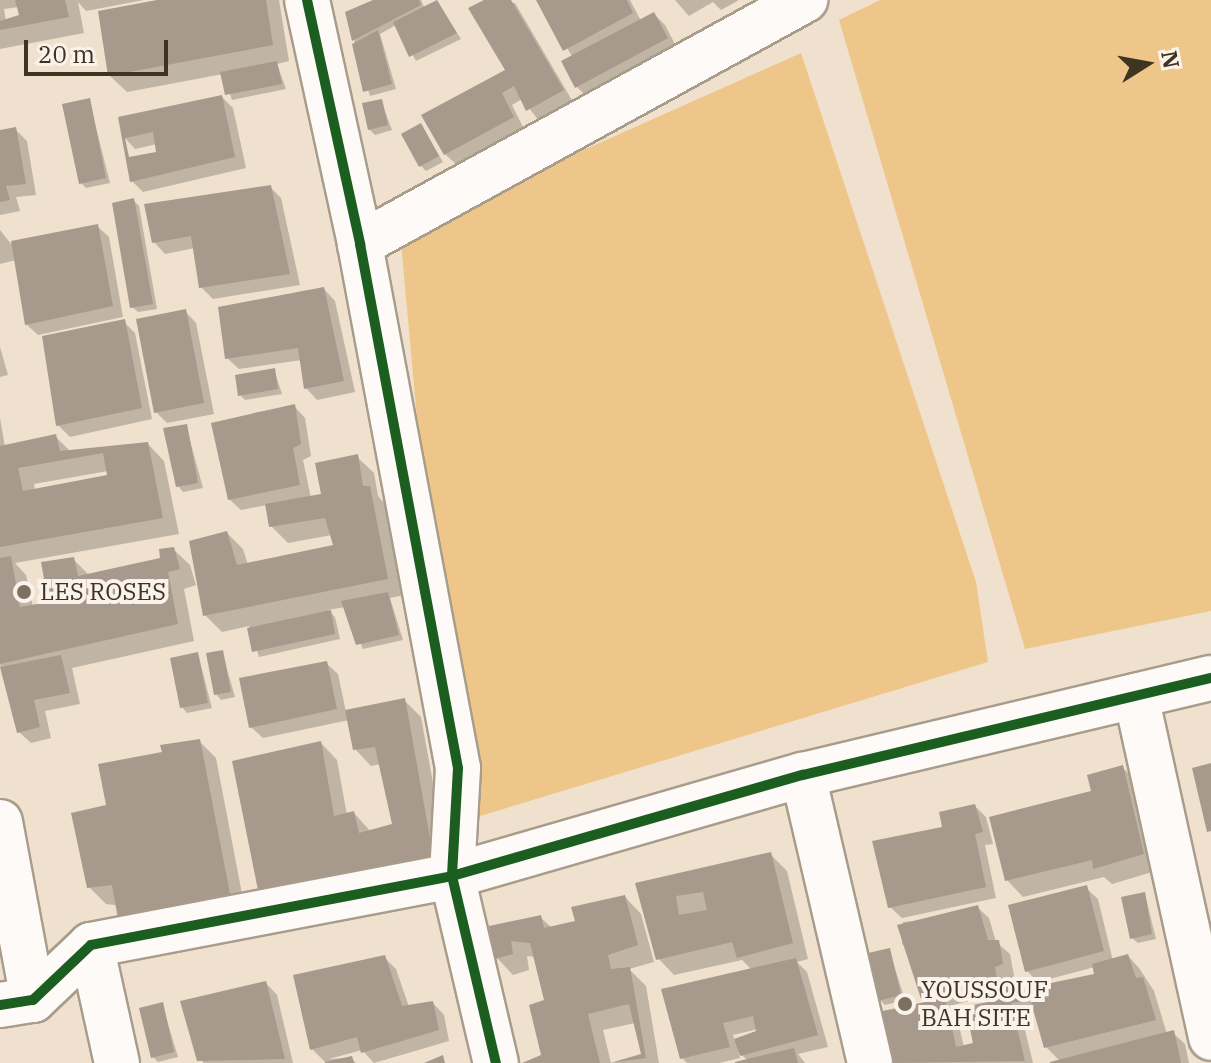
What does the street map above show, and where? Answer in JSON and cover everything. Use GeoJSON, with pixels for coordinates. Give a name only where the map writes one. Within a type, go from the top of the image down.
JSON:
{"type":"FeatureCollection","features":[{"type":"Feature","properties":{"kind":"street"},"geometry":{"type":"LineString","coordinates":[[307,0],[360,244],[458,768],[452,876],[496,1063]]}},
{"type":"Feature","properties":{"kind":"street"},"geometry":{"type":"LineString","coordinates":[[360,244],[805,0]]}},
{"type":"Feature","properties":{"kind":"street"},"geometry":{"type":"LineString","coordinates":[[16,1003],[91,945],[452,876],[803,775],[1211,678]]}},
{"type":"Feature","properties":{"kind":"street"},"geometry":{"type":"LineString","coordinates":[[1136,696],[1211,1038]]}},
{"type":"Feature","properties":{"kind":"street"},"geometry":{"type":"LineString","coordinates":[[803,775],[870,1063]]}},
{"type":"Feature","properties":{"kind":"street"},"geometry":{"type":"LineString","coordinates":[[0,822],[16,1003]]}},
{"type":"Feature","properties":{"kind":"street"},"geometry":{"type":"LineString","coordinates":[[91,945],[117,1063]]}},
{"type":"Feature","properties":{"kind":"shaded area"},"geometry":{"type":"Polygon","coordinates":[[[880,0],[1211,0],[1211,611],[1025,649],[839,20],[880,0]]]}},
{"type":"Feature","properties":{"kind":"shaded area"},"geometry":{"type":"Polygon","coordinates":[[[801,53],[976,582],[988,662],[454,824],[400,232],[801,53]]]}},
{"type":"Feature","properties":{"kind":"building"},"geometry":{"type":"Polygon","coordinates":[[[15,0],[65,0],[69,17],[0,30],[0,21],[19,15],[15,0]]]}},
{"type":"Feature","properties":{"kind":"building"},"geometry":{"type":"Polygon","coordinates":[[[157,0],[266,0],[273,45],[108,76],[98,11],[157,0]]]}},
{"type":"Feature","properties":{"kind":"building"},"geometry":{"type":"Polygon","coordinates":[[[373,0],[419,0],[421,5],[352,41],[345,12],[373,0]]]}},
{"type":"Feature","properties":{"kind":"building"},"geometry":{"type":"Polygon","coordinates":[[[437,0],[457,33],[409,57],[393,22],[437,0]]]}},
{"type":"Feature","properties":{"kind":"building"},"geometry":{"type":"Polygon","coordinates":[[[484,0],[511,0],[564,90],[526,111],[514,86],[502,93],[514,117],[444,155],[421,115],[505,70],[468,8],[484,0]]]}},
{"type":"Feature","properties":{"kind":"building"},"geometry":{"type":"Polygon","coordinates":[[[536,0],[627,0],[633,13],[563,51],[536,0]]]}},
{"type":"Feature","properties":{"kind":"building"},"geometry":{"type":"Polygon","coordinates":[[[654,12],[668,38],[575,88],[561,61],[654,12]]]}},
{"type":"Feature","properties":{"kind":"building"},"geometry":{"type":"Polygon","coordinates":[[[378,30],[392,84],[363,92],[352,44],[378,30]]]}},
{"type":"Feature","properties":{"kind":"building"},"geometry":{"type":"Polygon","coordinates":[[[277,61],[282,84],[225,95],[220,72],[277,61]]]}},
{"type":"Feature","properties":{"kind":"building"},"geometry":{"type":"Polygon","coordinates":[[[222,95],[235,157],[130,182],[118,117],[222,95]],[[153,132],[125,138],[129,157],[156,152],[153,132]]]}},
{"type":"Feature","properties":{"kind":"building"},"geometry":{"type":"Polygon","coordinates":[[[90,98],[106,178],[79,184],[62,104],[90,98]]]}},
{"type":"Feature","properties":{"kind":"building"},"geometry":{"type":"Polygon","coordinates":[[[382,99],[388,125],[368,130],[362,103],[382,99]]]}},
{"type":"Feature","properties":{"kind":"building"},"geometry":{"type":"Polygon","coordinates":[[[421,123],[439,156],[419,167],[401,134],[421,123]]]}},
{"type":"Feature","properties":{"kind":"building"},"geometry":{"type":"Polygon","coordinates":[[[16,127],[26,184],[6,186],[10,200],[0,202],[0,130],[16,127]]]}},
{"type":"Feature","properties":{"kind":"building"},"geometry":{"type":"Polygon","coordinates":[[[271,185],[290,274],[199,288],[191,236],[152,243],[144,204],[271,185]]]}},
{"type":"Feature","properties":{"kind":"building"},"geometry":{"type":"Polygon","coordinates":[[[134,198],[153,304],[130,308],[112,203],[134,198]]]}},
{"type":"Feature","properties":{"kind":"building"},"geometry":{"type":"Polygon","coordinates":[[[98,224],[113,306],[25,325],[11,241],[98,224]]]}},
{"type":"Feature","properties":{"kind":"building"},"geometry":{"type":"Polygon","coordinates":[[[324,287],[344,381],[304,389],[298,348],[225,359],[218,307],[324,287]]]}},
{"type":"Feature","properties":{"kind":"building"},"geometry":{"type":"Polygon","coordinates":[[[186,309],[204,403],[154,413],[136,319],[186,309]]]}},
{"type":"Feature","properties":{"kind":"building"},"geometry":{"type":"Polygon","coordinates":[[[125,319],[142,408],[56,426],[42,336],[125,319]]]}},
{"type":"Feature","properties":{"kind":"building"},"geometry":{"type":"Polygon","coordinates":[[[275,368],[278,389],[238,396],[235,375],[275,368]]]}},
{"type":"Feature","properties":{"kind":"building"},"geometry":{"type":"Polygon","coordinates":[[[295,404],[301,444],[293,448],[300,485],[228,500],[211,423],[295,404]]]}},
{"type":"Feature","properties":{"kind":"building"},"geometry":{"type":"Polygon","coordinates":[[[187,424],[198,483],[176,487],[163,428],[187,424]]]}},
{"type":"Feature","properties":{"kind":"building"},"geometry":{"type":"Polygon","coordinates":[[[56,434],[60,451],[148,442],[163,518],[0,547],[0,446],[56,434]],[[103,453],[18,468],[23,491],[107,475],[103,453]]]}},
{"type":"Feature","properties":{"kind":"building"},"geometry":{"type":"Polygon","coordinates":[[[358,454],[363,486],[370,486],[388,579],[203,616],[189,541],[227,531],[237,565],[333,545],[325,518],[269,527],[265,504],[321,494],[315,463],[358,454]]]}},
{"type":"Feature","properties":{"kind":"building"},"geometry":{"type":"Polygon","coordinates":[[[174,547],[180,569],[168,572],[178,624],[0,664],[0,558],[11,556],[20,607],[48,602],[41,562],[74,557],[78,576],[160,558],[159,549],[174,547]]]}},
{"type":"Feature","properties":{"kind":"building"},"geometry":{"type":"Polygon","coordinates":[[[388,592],[399,635],[356,645],[341,601],[388,592]]]}},
{"type":"Feature","properties":{"kind":"building"},"geometry":{"type":"Polygon","coordinates":[[[331,610],[335,634],[252,652],[247,628],[331,610]]]}},
{"type":"Feature","properties":{"kind":"building"},"geometry":{"type":"Polygon","coordinates":[[[223,650],[231,692],[214,695],[206,653],[223,650]]]}},
{"type":"Feature","properties":{"kind":"building"},"geometry":{"type":"Polygon","coordinates":[[[198,652],[208,703],[180,708],[170,658],[198,652]]]}},
{"type":"Feature","properties":{"kind":"building"},"geometry":{"type":"Polygon","coordinates":[[[61,655],[70,693],[34,700],[40,727],[17,733],[0,667],[61,655]]]}},
{"type":"Feature","properties":{"kind":"building"},"geometry":{"type":"Polygon","coordinates":[[[327,661],[337,709],[249,728],[239,678],[327,661]]]}},
{"type":"Feature","properties":{"kind":"building"},"geometry":{"type":"Polygon","coordinates":[[[405,698],[435,866],[261,905],[232,761],[321,741],[334,816],[354,811],[359,833],[392,824],[375,747],[353,750],[345,710],[405,698]]]}},
{"type":"Feature","properties":{"kind":"building"},"geometry":{"type":"Polygon","coordinates":[[[200,739],[232,904],[120,930],[112,885],[87,888],[71,813],[106,805],[98,764],[162,752],[160,745],[200,739]]]}},
{"type":"Feature","properties":{"kind":"building"},"geometry":{"type":"Polygon","coordinates":[[[1211,763],[1211,831],[1207,832],[1192,768],[1211,763]]]}},
{"type":"Feature","properties":{"kind":"building"},"geometry":{"type":"Polygon","coordinates":[[[1123,765],[1144,854],[1093,869],[1092,860],[1005,881],[989,817],[1091,791],[1087,775],[1123,765]]]}},
{"type":"Feature","properties":{"kind":"building"},"geometry":{"type":"Polygon","coordinates":[[[975,804],[983,832],[975,834],[986,887],[888,908],[872,841],[942,827],[939,812],[975,804]]]}},
{"type":"Feature","properties":{"kind":"building"},"geometry":{"type":"Polygon","coordinates":[[[771,852],[793,943],[737,958],[732,942],[656,960],[635,883],[771,852]],[[703,892],[676,896],[679,915],[707,910],[703,892]]]}},
{"type":"Feature","properties":{"kind":"building"},"geometry":{"type":"Polygon","coordinates":[[[1087,885],[1104,951],[1025,972],[1008,905],[1087,885]]]}},
{"type":"Feature","properties":{"kind":"building"},"geometry":{"type":"Polygon","coordinates":[[[1145,892],[1152,934],[1130,939],[1121,897],[1145,892]]]}},
{"type":"Feature","properties":{"kind":"building"},"geometry":{"type":"Polygon","coordinates":[[[625,895],[638,945],[608,955],[611,969],[630,967],[646,1058],[610,1063],[641,1054],[629,1004],[588,1014],[600,1063],[522,1063],[541,1055],[529,1005],[544,1000],[530,943],[511,941],[513,954],[495,959],[489,926],[541,915],[544,928],[575,921],[571,907],[625,895]]]}},
{"type":"Feature","properties":{"kind":"building"},"geometry":{"type":"Polygon","coordinates":[[[978,905],[988,940],[999,940],[1003,964],[995,967],[997,980],[921,999],[897,925],[978,905]]]}},
{"type":"Feature","properties":{"kind":"building"},"geometry":{"type":"Polygon","coordinates":[[[890,948],[901,995],[878,1001],[868,953],[890,948]]]}},
{"type":"Feature","properties":{"kind":"building"},"geometry":{"type":"Polygon","coordinates":[[[1128,954],[1136,978],[1143,977],[1156,1020],[1044,1048],[1027,988],[1094,974],[1092,964],[1128,954]]]}},
{"type":"Feature","properties":{"kind":"building"},"geometry":{"type":"Polygon","coordinates":[[[385,955],[402,1006],[433,1001],[439,1030],[361,1053],[357,1037],[310,1050],[293,975],[385,955]]]}},
{"type":"Feature","properties":{"kind":"building"},"geometry":{"type":"Polygon","coordinates":[[[796,958],[818,1035],[740,1056],[734,1039],[756,1031],[753,1016],[723,1023],[730,1047],[680,1059],[661,989],[796,958]]]}},
{"type":"Feature","properties":{"kind":"building"},"geometry":{"type":"Polygon","coordinates":[[[1017,978],[1023,1001],[1011,1003],[1025,1061],[894,1063],[878,1012],[944,998],[948,1010],[988,1002],[984,986],[1017,978]],[[967,1015],[950,1019],[956,1047],[973,1043],[967,1015]]]}},
{"type":"Feature","properties":{"kind":"building"},"geometry":{"type":"Polygon","coordinates":[[[266,981],[285,1059],[197,1061],[180,1001],[266,981]]]}},
{"type":"Feature","properties":{"kind":"building"},"geometry":{"type":"Polygon","coordinates":[[[163,1002],[174,1052],[151,1058],[139,1008],[163,1002]]]}},
{"type":"Feature","properties":{"kind":"building"},"geometry":{"type":"Polygon","coordinates":[[[1174,1030],[1181,1063],[1050,1063],[1050,1062],[1174,1030]]]}},
{"type":"Feature","properties":{"kind":"building"},"geometry":{"type":"Polygon","coordinates":[[[794,1048],[798,1063],[735,1063],[735,1062],[794,1048]]]}},
{"type":"Feature","properties":{"kind":"building"},"geometry":{"type":"Polygon","coordinates":[[[443,1055],[445,1063],[424,1063],[443,1055]]]}},
{"type":"Feature","properties":{"kind":"building"},"geometry":{"type":"Polygon","coordinates":[[[352,1056],[354,1063],[325,1063],[325,1062],[352,1056]]]}},
{"type":"Feature","properties":{"kind":"cycle path"},"geometry":{"type":"LineString","coordinates":[[307,0],[360,244],[458,768],[452,876],[496,1063]]}},
{"type":"Feature","properties":{"kind":"cycle path"},"geometry":{"type":"LineString","coordinates":[[0,1005],[33,1000],[91,945],[452,876],[803,775],[1211,678]]}},
{"type":"Feature","properties":{"kind":"place","name":"LES ROSES"},"geometry":{"type":"Point","coordinates":[24,592]}},
{"type":"Feature","properties":{"kind":"place","name":"YOUSSOUF BAH SITE"},"geometry":{"type":"Point","coordinates":[905,1004]}}]}
